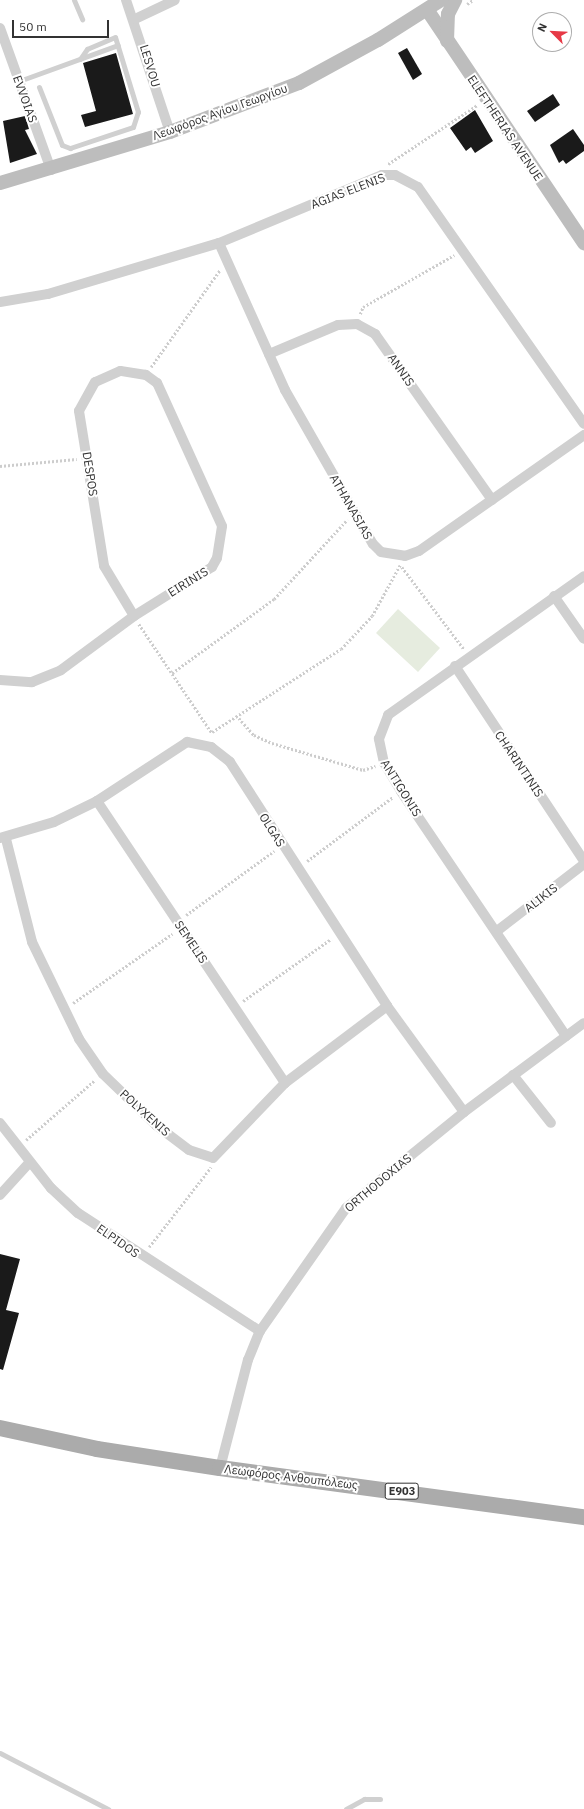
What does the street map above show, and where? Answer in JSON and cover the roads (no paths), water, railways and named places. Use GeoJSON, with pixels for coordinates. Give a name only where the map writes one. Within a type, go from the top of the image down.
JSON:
{"type":"FeatureCollection","features":[{"type":"Feature","properties":{"kind":"main road","name":"Λεωφόρος Αγίου Γεωργίου"},"geometry":{"type":"LineString","coordinates":[[428,11],[441,0]]}},
{"type":"Feature","properties":{"kind":"main road","name":"Λεωφόρος Αγίου Γεωργίου"},"geometry":{"type":"LineString","coordinates":[[0,183],[51,170],[170,132],[299,83],[428,11],[454,0]]}},
{"type":"Feature","properties":{"kind":"main road"},"geometry":{"type":"LineString","coordinates":[[447,42],[448,14],[454,0]]}},
{"type":"Feature","properties":{"kind":"main road","name":"ELEFTHERIAS AVENUE"},"geometry":{"type":"LineString","coordinates":[[428,11],[485,99],[582,235]]}},
{"type":"Feature","properties":{"kind":"main road","name":"Λεωφόρος Ανθουπόλεως"},"geometry":{"type":"LineString","coordinates":[[0,1428],[97,1449],[220,1468],[584,1517]]}},
{"type":"Feature","properties":{"kind":"street","name":"LESVOU"},"geometry":{"type":"LineString","coordinates":[[126,0],[135,18],[170,132]]}},
{"type":"Feature","properties":{"kind":"street"},"geometry":{"type":"LineString","coordinates":[[135,18],[176,0]]}},
{"type":"Feature","properties":{"kind":"street","name":"EVVOIAS"},"geometry":{"type":"LineString","coordinates":[[0,28],[51,170]]}},
{"type":"Feature","properties":{"kind":"street","name":"AGIAS ELENIS"},"geometry":{"type":"LineString","coordinates":[[0,302],[48,294],[219,243],[382,175],[395,175],[418,187],[584,424]]}},
{"type":"Feature","properties":{"kind":"street","name":"ATHANASIAS"},"geometry":{"type":"LineString","coordinates":[[219,243],[285,390],[373,544],[381,552],[403,560],[419,551],[492,500]]}},
{"type":"Feature","properties":{"kind":"street","name":"ANNIS"},"geometry":{"type":"LineString","coordinates":[[269,354],[338,325],[357,324],[375,334],[492,500]]}},
{"type":"Feature","properties":{"kind":"street","name":"DESPOS"},"geometry":{"type":"LineString","coordinates":[[134,616],[104,566],[79,410],[84,397],[95,382],[108,374],[120,371],[146,375]]}},
{"type":"Feature","properties":{"kind":"street","name":"EIRINIS"},"geometry":{"type":"LineString","coordinates":[[0,680],[26,682],[49,676],[134,616],[212,568],[223,538],[222,526],[157,383],[146,375]]}},
{"type":"Feature","properties":{"kind":"street"},"geometry":{"type":"LineString","coordinates":[[492,500],[584,435]]}},
{"type":"Feature","properties":{"kind":"street","name":"ANTIGONIS"},"geometry":{"type":"LineString","coordinates":[[566,1036],[497,931],[401,791],[384,763],[379,739],[388,715],[454,666],[584,576]]}},
{"type":"Feature","properties":{"kind":"street"},"geometry":{"type":"LineString","coordinates":[[554,596],[584,639]]}},
{"type":"Feature","properties":{"kind":"street","name":"CHARINTINIS"},"geometry":{"type":"LineString","coordinates":[[454,666],[584,863]]}},
{"type":"Feature","properties":{"kind":"street","name":"OLGAS"},"geometry":{"type":"LineString","coordinates":[[3,839],[98,801],[187,742],[211,747],[230,762],[296,869],[387,1006],[464,1112]]}},
{"type":"Feature","properties":{"kind":"street","name":"SEMELIS"},"geometry":{"type":"LineString","coordinates":[[98,801],[285,1083]]}},
{"type":"Feature","properties":{"kind":"street","name":"POLYXENIS"},"geometry":{"type":"LineString","coordinates":[[3,839],[32,942],[63,1010],[103,1074],[156,1125],[190,1150],[213,1158],[285,1083]]}},
{"type":"Feature","properties":{"kind":"street","name":"ALIKIS"},"geometry":{"type":"LineString","coordinates":[[497,931],[584,863]]}},
{"type":"Feature","properties":{"kind":"street"},"geometry":{"type":"LineString","coordinates":[[285,1083],[387,1006]]}},
{"type":"Feature","properties":{"kind":"street","name":"ORTHODOXIAS"},"geometry":{"type":"LineString","coordinates":[[220,1468],[248,1360],[260,1331],[346,1208],[464,1112],[584,1023]]}},
{"type":"Feature","properties":{"kind":"street"},"geometry":{"type":"LineString","coordinates":[[513,1075],[551,1124]]}},
{"type":"Feature","properties":{"kind":"street","name":"ELPIDOS"},"geometry":{"type":"LineString","coordinates":[[0,1123],[29,1163],[78,1213],[141,1257],[260,1331]]}},
{"type":"Feature","properties":{"kind":"street"},"geometry":{"type":"LineString","coordinates":[[0,1195],[29,1163]]}},
{"type":"Feature","properties":{"kind":"lane"},"geometry":{"type":"LineString","coordinates":[[74,0],[82,19]]}},
{"type":"Feature","properties":{"kind":"lane"},"geometry":{"type":"LineString","coordinates":[[38,87],[62,145],[70,148],[133,127],[138,112],[115,37],[87,49],[80,59]]}},
{"type":"Feature","properties":{"kind":"lane"},"geometry":{"type":"LineString","coordinates":[[19,80],[118,45]]}},
{"type":"Feature","properties":{"kind":"lane"},"geometry":{"type":"LineString","coordinates":[[0,1753],[108,1809]]}},
{"type":"Feature","properties":{"kind":"lane"},"geometry":{"type":"LineString","coordinates":[[346,1809],[364,1798],[380,1799]]}}]}
